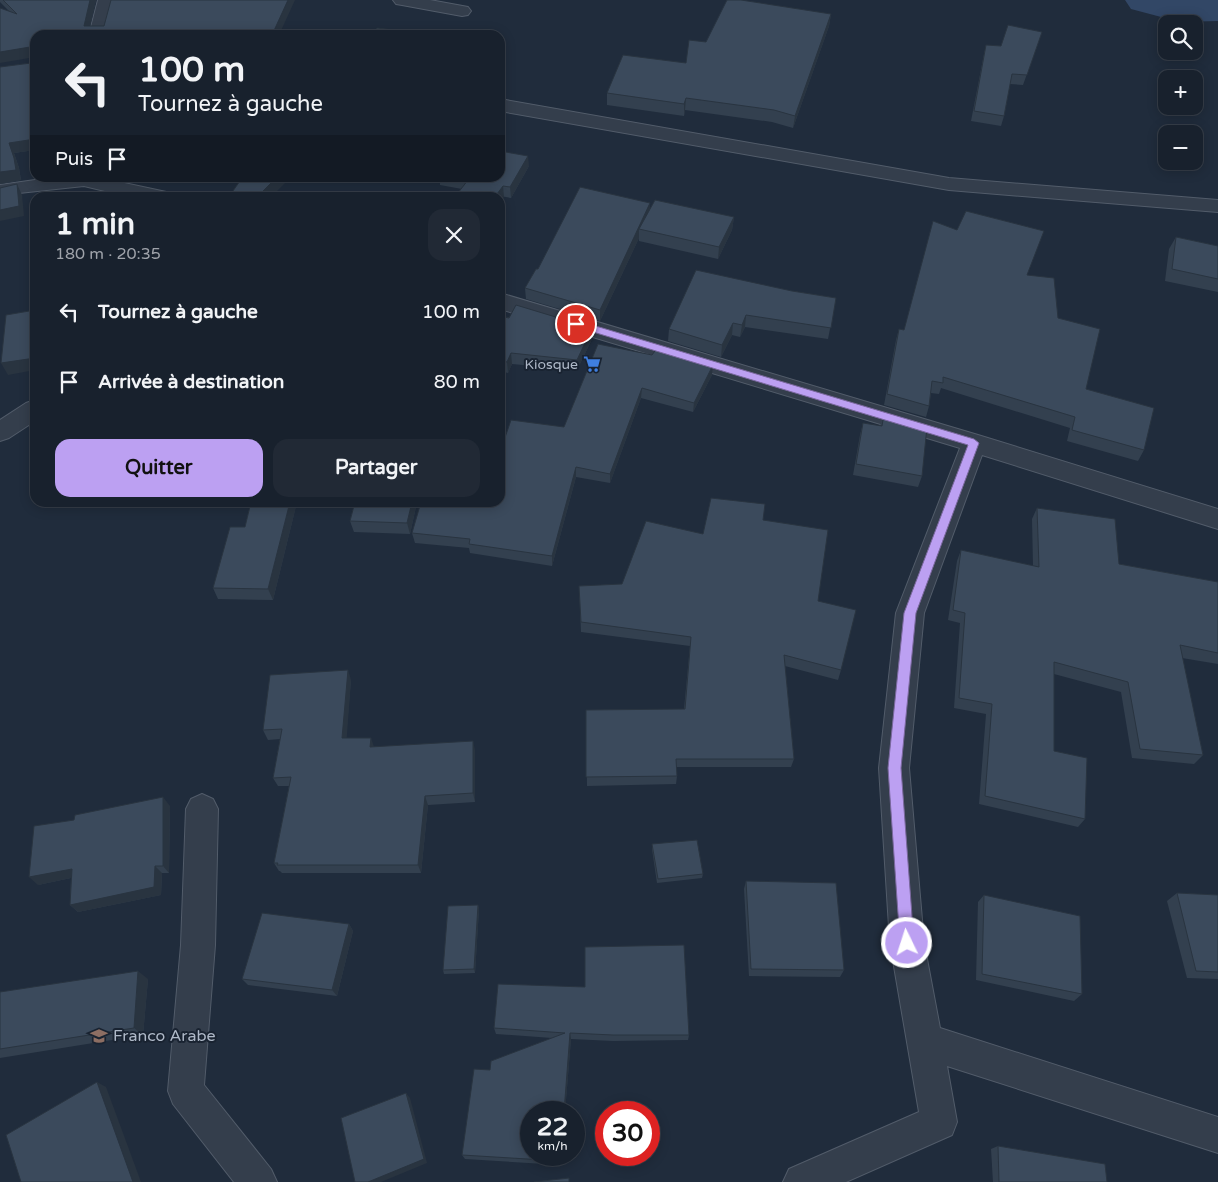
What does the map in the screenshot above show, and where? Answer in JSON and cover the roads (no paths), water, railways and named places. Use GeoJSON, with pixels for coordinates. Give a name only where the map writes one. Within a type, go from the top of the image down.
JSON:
{"type":"FeatureCollection","features":[{"type":"Feature","properties":{"kind":"street"},"geometry":{"type":"LineString","coordinates":[[99,30],[107,0]]}},
{"type":"Feature","properties":{"kind":"street"},"geometry":{"type":"LineString","coordinates":[[402,0],[462,11]]}},
{"type":"Feature","properties":{"kind":"street"},"geometry":{"type":"LineString","coordinates":[[505,106],[950,184],[1218,206]]}},
{"type":"Feature","properties":{"kind":"street"},"geometry":{"type":"LineString","coordinates":[[0,191],[65,182]]}},
{"type":"Feature","properties":{"kind":"street"},"geometry":{"type":"LineString","coordinates":[[93,182],[137,192]]}},
{"type":"Feature","properties":{"kind":"street"},"geometry":{"type":"LineString","coordinates":[[505,302],[974,443],[1218,519]]}},
{"type":"Feature","properties":{"kind":"street"},"geometry":{"type":"LineString","coordinates":[[0,432],[30,413]]}},
{"type":"Feature","properties":{"kind":"street"},"geometry":{"type":"LineString","coordinates":[[802,1182],[939,1122],[907,943],[894,768],[910,613],[974,443]]}},
{"type":"Feature","properties":{"kind":"street"},"geometry":{"type":"LineString","coordinates":[[202,809],[198,945],[186,1091],[258,1182]]}},
{"type":"Feature","properties":{"kind":"street"},"geometry":{"type":"LineString","coordinates":[[925,1041],[1218,1135]]}},
{"type":"Feature","properties":{"kind":"waterway"},"geometry":{"type":"LineString","coordinates":[[1147,0],[1180,8],[1218,7]]}},
{"type":"Feature","properties":{"kind":"place","name":"Kiosque"},"geometry":{"type":"Point","coordinates":[592,364]}},
{"type":"Feature","properties":{"kind":"place","name":"Franco Arabe"},"geometry":{"type":"Point","coordinates":[99,1036]}}]}
